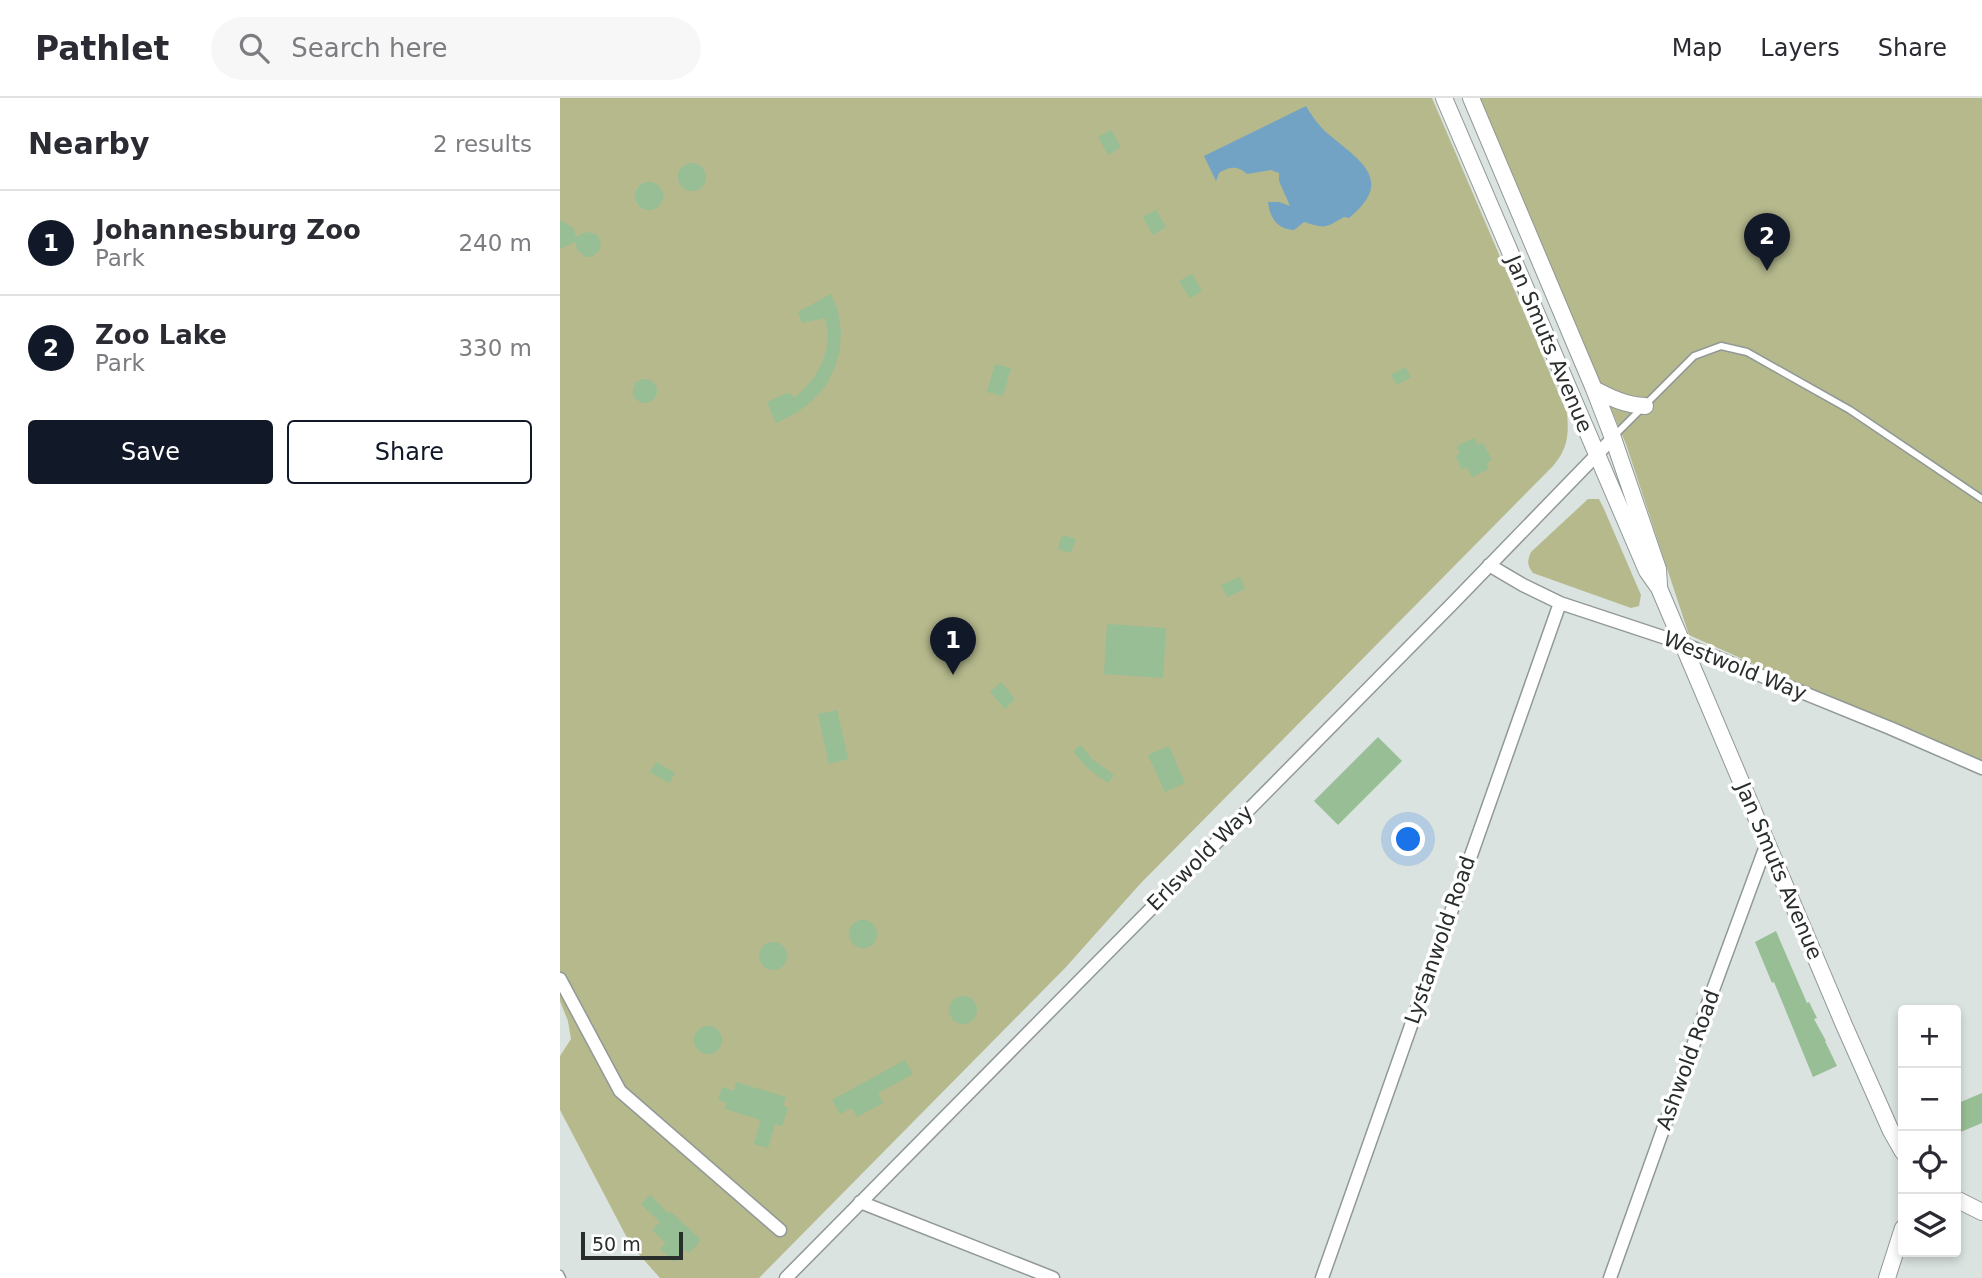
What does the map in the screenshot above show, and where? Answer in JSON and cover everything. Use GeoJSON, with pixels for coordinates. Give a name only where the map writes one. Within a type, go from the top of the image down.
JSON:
{"type":"FeatureCollection","features":[{"type":"Feature","properties":{"kind":"main road","name":"Jan Smuts Avenue"},"geometry":{"type":"LineString","coordinates":[[1444,98],[1647,571],[1659,587],[1844,1025],[1898,1144]]}},
{"type":"Feature","properties":{"kind":"main road","name":"Jan Smuts Avenue"},"geometry":{"type":"LineString","coordinates":[[1471,98],[1613,438],[1658,569],[1659,587]]}},
{"type":"Feature","properties":{"kind":"main road"},"geometry":{"type":"LineString","coordinates":[[1594,389],[1618,401],[1645,406]]}},
{"type":"Feature","properties":{"kind":"main road"},"geometry":{"type":"LineString","coordinates":[[1961,1202],[1982,1212]]}},
{"type":"Feature","properties":{"kind":"main road"},"geometry":{"type":"LineString","coordinates":[[1887,1278],[1898,1244]]}},
{"type":"Feature","properties":{"kind":"street","name":"Erlswold Way"},"geometry":{"type":"LineString","coordinates":[[786,1278],[1613,438]]}},
{"type":"Feature","properties":{"kind":"street","name":"Westwold Way"},"geometry":{"type":"LineString","coordinates":[[1489,565],[1560,603],[1681,643],[1982,768]]}},
{"type":"Feature","properties":{"kind":"street","name":"Lystanwold Road"},"geometry":{"type":"LineString","coordinates":[[1322,1278],[1560,603]]}},
{"type":"Feature","properties":{"kind":"street","name":"Ashwold Road"},"geometry":{"type":"LineString","coordinates":[[1611,1278],[1768,843]]}},
{"type":"Feature","properties":{"kind":"street"},"geometry":{"type":"LineString","coordinates":[[560,979],[620,1091],[780,1230]]}},
{"type":"Feature","properties":{"kind":"street"},"geometry":{"type":"LineString","coordinates":[[860,1202],[1053,1278]]}},
{"type":"Feature","properties":{"kind":"lane"},"geometry":{"type":"LineString","coordinates":[[1436,98],[1456,127]]}},
{"type":"Feature","properties":{"kind":"lane"},"geometry":{"type":"LineString","coordinates":[[1613,438],[1694,356],[1721,346],[1740,349],[1850,410],[1982,499]]}},
{"type":"Feature","properties":{"kind":"green space"},"geometry":{"type":"Polygon","coordinates":[[[560,98],[1432,98],[1567,413],[1566,441],[1562,454],[1553,466],[1140,884],[1066,967],[759,1278],[660,1278],[625,1234],[560,1110],[560,1056],[571,1039],[568,1021],[560,1001],[560,98]]]}},
{"type":"Feature","properties":{"kind":"green space"},"geometry":{"type":"Polygon","coordinates":[[[1478,98],[1982,98],[1982,766],[1689,635],[1626,444],[1478,98]]]}},
{"type":"Feature","properties":{"kind":"green space"},"geometry":{"type":"Polygon","coordinates":[[[1588,499],[1599,499],[1604,509],[1641,595],[1639,606],[1631,608],[1533,573],[1530,568],[1528,560],[1531,552],[1588,499]]]}},
{"type":"Feature","properties":{"kind":"water"},"geometry":{"type":"Polygon","coordinates":[[[1306,106],[1324,130],[1351,152],[1368,171],[1371,182],[1370,192],[1363,205],[1349,218],[1344,217],[1325,226],[1304,222],[1294,230],[1279,225],[1269,208],[1268,202],[1290,206],[1279,181],[1279,173],[1271,170],[1247,174],[1233,168],[1219,173],[1216,181],[1204,156],[1306,106]]]}},
{"type":"Feature","properties":{"kind":"building"},"geometry":{"type":"Polygon","coordinates":[[[1111,130],[1121,147],[1108,155],[1098,137],[1111,130]]]}},
{"type":"Feature","properties":{"kind":"building"},"geometry":{"type":"Polygon","coordinates":[[[692,163],[702,167],[706,177],[702,187],[692,191],[682,187],[678,177],[682,167],[692,163]]]}},
{"type":"Feature","properties":{"kind":"building"},"geometry":{"type":"Polygon","coordinates":[[[649,182],[659,186],[663,196],[659,206],[649,210],[639,206],[635,196],[639,186],[649,182]]]}},
{"type":"Feature","properties":{"kind":"building"},"geometry":{"type":"Polygon","coordinates":[[[1156,210],[1166,227],[1153,235],[1143,217],[1156,210]]]}},
{"type":"Feature","properties":{"kind":"building"},"geometry":{"type":"Polygon","coordinates":[[[560,220],[573,228],[576,237],[586,232],[596,234],[601,242],[599,251],[586,257],[578,251],[575,242],[560,249],[560,220]]]}},
{"type":"Feature","properties":{"kind":"building"},"geometry":{"type":"Polygon","coordinates":[[[1192,274],[1202,291],[1190,298],[1179,281],[1192,274]]]}},
{"type":"Feature","properties":{"kind":"building"},"geometry":{"type":"Polygon","coordinates":[[[831,294],[838,311],[841,330],[835,367],[826,385],[812,401],[776,423],[767,402],[787,393],[795,397],[803,390],[814,378],[827,347],[825,318],[802,323],[798,312],[831,294]]]}},
{"type":"Feature","properties":{"kind":"building"},"geometry":{"type":"Polygon","coordinates":[[[995,364],[1011,368],[1003,396],[987,392],[995,364]]]}},
{"type":"Feature","properties":{"kind":"building"},"geometry":{"type":"Polygon","coordinates":[[[1405,367],[1411,377],[1397,385],[1391,375],[1405,367]]]}},
{"type":"Feature","properties":{"kind":"building"},"geometry":{"type":"Polygon","coordinates":[[[645,379],[654,382],[657,391],[654,400],[645,403],[636,400],[633,391],[636,382],[645,379]]]}},
{"type":"Feature","properties":{"kind":"building"},"geometry":{"type":"Polygon","coordinates":[[[1474,438],[1478,445],[1483,443],[1492,460],[1486,463],[1489,469],[1472,477],[1467,467],[1462,470],[1456,456],[1460,453],[1457,446],[1474,438]]]}},
{"type":"Feature","properties":{"kind":"building"},"geometry":{"type":"Polygon","coordinates":[[[1062,535],[1076,539],[1071,553],[1058,549],[1062,535]]]}},
{"type":"Feature","properties":{"kind":"building"},"geometry":{"type":"Polygon","coordinates":[[[1240,577],[1245,589],[1227,597],[1221,585],[1240,577]]]}},
{"type":"Feature","properties":{"kind":"building"},"geometry":{"type":"Polygon","coordinates":[[[1107,624],[1166,628],[1163,678],[1104,674],[1107,624]]]}},
{"type":"Feature","properties":{"kind":"building"},"geometry":{"type":"Polygon","coordinates":[[[1001,682],[1015,699],[1005,709],[990,692],[1001,682]]]}},
{"type":"Feature","properties":{"kind":"building"},"geometry":{"type":"Polygon","coordinates":[[[837,710],[848,759],[829,764],[818,714],[837,710]]]}},
{"type":"Feature","properties":{"kind":"building"},"geometry":{"type":"Polygon","coordinates":[[[1378,737],[1402,761],[1338,825],[1314,801],[1378,737]]]}},
{"type":"Feature","properties":{"kind":"building"},"geometry":{"type":"Polygon","coordinates":[[[1081,745],[1093,760],[1114,775],[1108,783],[1087,768],[1073,751],[1081,745]]]}},
{"type":"Feature","properties":{"kind":"building"},"geometry":{"type":"Polygon","coordinates":[[[1169,746],[1185,783],[1165,792],[1148,755],[1169,746]]]}},
{"type":"Feature","properties":{"kind":"building"},"geometry":{"type":"Polygon","coordinates":[[[656,762],[675,773],[669,783],[650,772],[656,762]]]}},
{"type":"Feature","properties":{"kind":"building"},"geometry":{"type":"Polygon","coordinates":[[[863,920],[873,924],[877,934],[873,944],[863,948],[853,944],[849,934],[853,924],[863,920]]]}},
{"type":"Feature","properties":{"kind":"building"},"geometry":{"type":"Polygon","coordinates":[[[1776,931],[1837,1066],[1813,1077],[1755,942],[1776,931]]]}},
{"type":"Feature","properties":{"kind":"building"},"geometry":{"type":"Polygon","coordinates":[[[773,942],[783,946],[787,956],[783,966],[773,970],[763,966],[759,956],[763,946],[773,942]]]}},
{"type":"Feature","properties":{"kind":"building"},"geometry":{"type":"Polygon","coordinates":[[[963,996],[973,1000],[977,1010],[973,1020],[963,1024],[953,1020],[949,1010],[953,1000],[963,996]]]}},
{"type":"Feature","properties":{"kind":"building"},"geometry":{"type":"Polygon","coordinates":[[[708,1026],[718,1030],[722,1040],[718,1050],[708,1054],[698,1050],[694,1040],[698,1030],[708,1026]]]}},
{"type":"Feature","properties":{"kind":"building"},"geometry":{"type":"Polygon","coordinates":[[[905,1060],[913,1074],[878,1093],[883,1103],[857,1117],[852,1108],[840,1114],[832,1100],[905,1060]]]}},
{"type":"Feature","properties":{"kind":"building"},"geometry":{"type":"Polygon","coordinates":[[[736,1082],[786,1097],[783,1106],[788,1108],[782,1126],[775,1124],[768,1148],[754,1144],[761,1120],[725,1109],[727,1103],[718,1100],[722,1087],[734,1091],[736,1082]]]}},
{"type":"Feature","properties":{"kind":"building"},"geometry":{"type":"Polygon","coordinates":[[[1982,1093],[1982,1123],[1961,1132],[1961,1131],[1961,1102],[1982,1093]]]}},
{"type":"Feature","properties":{"kind":"building"},"geometry":{"type":"Polygon","coordinates":[[[650,1195],[701,1240],[689,1253],[685,1250],[674,1262],[660,1249],[666,1243],[652,1230],[660,1222],[641,1204],[650,1195]]]}},
{"type":"Feature","properties":{"kind":"place","name":"Zoo Lake"},"geometry":{"type":"Point","coordinates":[1767,271]}},
{"type":"Feature","properties":{"kind":"place","name":"Johannesburg Zoo"},"geometry":{"type":"Point","coordinates":[953,675]}}]}
